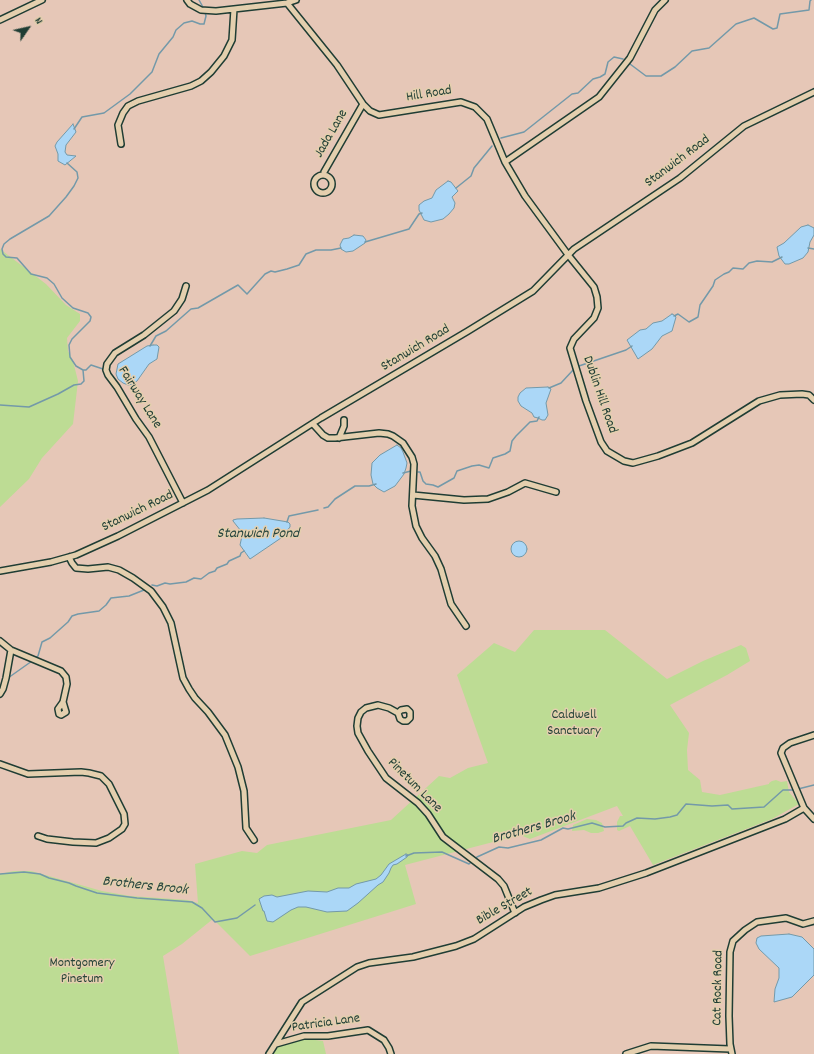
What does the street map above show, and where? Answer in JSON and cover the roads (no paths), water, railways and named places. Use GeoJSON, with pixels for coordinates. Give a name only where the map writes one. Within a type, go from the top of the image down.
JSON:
{"type":"FeatureCollection","features":[{"type":"Feature","properties":{"kind":"street"},"geometry":{"type":"LineString","coordinates":[[0,20],[42,0]]}},
{"type":"Feature","properties":{"kind":"street"},"geometry":{"type":"LineString","coordinates":[[187,0],[190,4],[201,10],[234,9],[287,3],[296,0]]}},
{"type":"Feature","properties":{"kind":"street"},"geometry":{"type":"LineString","coordinates":[[505,162],[600,97],[630,58],[655,10],[665,0]]}},
{"type":"Feature","properties":{"kind":"street","name":"Hill Road"},"geometry":{"type":"LineString","coordinates":[[287,3],[337,66],[363,104],[370,111],[379,115],[453,102],[467,103],[475,107],[487,119],[505,162],[525,196],[569,256]]}},
{"type":"Feature","properties":{"kind":"street"},"geometry":{"type":"LineString","coordinates":[[121,144],[118,125],[128,106],[138,101],[191,86],[201,81],[211,72],[224,56],[232,40],[234,9]]}},
{"type":"Feature","properties":{"kind":"street","name":"Stanwich Road"},"geometry":{"type":"LineString","coordinates":[[0,572],[69,557],[118,536],[183,503],[230,476],[533,291],[569,256],[574,249],[680,178],[744,126],[814,92]]}},
{"type":"Feature","properties":{"kind":"street","name":"Jada Lane"},"geometry":{"type":"LineString","coordinates":[[324,175],[324,172],[363,104]]}},
{"type":"Feature","properties":{"kind":"street","name":"Dublin Hill Road"},"geometry":{"type":"LineString","coordinates":[[569,256],[594,287],[598,308],[594,318],[574,339],[570,348],[586,401],[602,442],[608,451],[624,462],[633,463],[692,443],[759,401],[780,395],[802,394],[809,395],[814,400]]}},
{"type":"Feature","properties":{"kind":"street","name":"Fairway Lane"},"geometry":{"type":"LineString","coordinates":[[183,503],[149,437],[136,419],[117,387],[108,376],[106,370],[107,364],[115,353],[144,335],[174,311],[182,299],[186,286]]}},
{"type":"Feature","properties":{"kind":"street"},"geometry":{"type":"LineString","coordinates":[[339,438],[344,426],[344,420]]}},
{"type":"Feature","properties":{"kind":"street"},"geometry":{"type":"LineString","coordinates":[[313,424],[322,436],[328,438],[378,433],[388,434],[399,439],[408,449],[414,464],[412,506],[416,526],[422,538],[435,556],[441,569],[451,604],[466,626]]}},
{"type":"Feature","properties":{"kind":"street"},"geometry":{"type":"LineString","coordinates":[[413,495],[464,500],[488,499],[508,492],[525,483],[556,492]]}},
{"type":"Feature","properties":{"kind":"street"},"geometry":{"type":"LineString","coordinates":[[69,557],[76,568],[88,569],[108,567],[119,570],[134,578],[151,591],[164,607],[170,623],[183,678],[195,698],[221,729],[238,767],[244,791],[246,828],[254,840]]}},
{"type":"Feature","properties":{"kind":"street"},"geometry":{"type":"LineString","coordinates":[[0,641],[10,650],[61,672],[66,677],[66,689],[62,702]]}},
{"type":"Feature","properties":{"kind":"street"},"geometry":{"type":"LineString","coordinates":[[0,694],[6,678],[10,650]]}},
{"type":"Feature","properties":{"kind":"street","name":"Pinetum Lane"},"geometry":{"type":"LineString","coordinates":[[398,714],[390,708],[378,705],[366,708],[361,712],[356,726],[368,751],[386,778],[418,803],[428,814],[443,837],[498,879],[504,886],[515,913]]}},
{"type":"Feature","properties":{"kind":"street"},"geometry":{"type":"LineString","coordinates":[[814,735],[790,743],[783,748],[781,753],[804,808],[814,819]]}},
{"type":"Feature","properties":{"kind":"street"},"geometry":{"type":"LineString","coordinates":[[0,764],[28,774],[81,772],[101,776],[109,784],[124,814],[125,824],[122,829],[109,838],[96,843],[47,839],[38,836]]}},
{"type":"Feature","properties":{"kind":"street","name":"Bible Street"},"geometry":{"type":"LineString","coordinates":[[269,1054],[302,1002],[350,971],[369,963],[413,957],[456,946],[474,939],[535,902],[549,897],[599,888],[666,866],[738,836],[785,819],[804,808]]}},
{"type":"Feature","properties":{"kind":"street","name":"Cat Rock Road"},"geometry":{"type":"LineString","coordinates":[[731,1051],[729,1016],[730,952],[733,941],[740,934],[758,922],[786,918],[803,924],[814,921]]}},
{"type":"Feature","properties":{"kind":"street","name":"Patricia Lane"},"geometry":{"type":"LineString","coordinates":[[276,1044],[304,1036],[328,1036],[368,1030],[384,1040],[391,1054]]}},
{"type":"Feature","properties":{"kind":"street"},"geometry":{"type":"LineString","coordinates":[[626,1054],[651,1046],[731,1051]]}},
{"type":"Feature","properties":{"kind":"water"},"geometry":{"type":"Polygon","coordinates":[[[73,124],[76,132],[66,145],[65,152],[67,155],[76,156],[65,165],[58,161],[58,154],[55,146],[73,124]]]}},
{"type":"Feature","properties":{"kind":"water"},"geometry":{"type":"Polygon","coordinates":[[[448,181],[451,182],[458,191],[452,197],[455,203],[454,208],[443,219],[431,222],[424,220],[419,210],[419,205],[432,198],[436,190],[448,181]]]}},
{"type":"Feature","properties":{"kind":"water"},"geometry":{"type":"Polygon","coordinates":[[[808,225],[814,228],[814,235],[810,242],[808,252],[803,258],[789,264],[785,264],[779,256],[777,247],[784,243],[801,227],[808,225]]]}},
{"type":"Feature","properties":{"kind":"water"},"geometry":{"type":"Polygon","coordinates":[[[354,235],[363,236],[366,240],[365,243],[353,251],[346,252],[341,249],[340,245],[343,239],[354,235]]]}},
{"type":"Feature","properties":{"kind":"water"},"geometry":{"type":"Polygon","coordinates":[[[672,314],[676,317],[672,331],[662,336],[652,349],[638,359],[627,340],[640,330],[646,329],[653,323],[662,321],[672,314]]]}},
{"type":"Feature","properties":{"kind":"water"},"geometry":{"type":"Polygon","coordinates":[[[157,345],[159,347],[157,359],[149,364],[137,381],[128,385],[118,379],[116,374],[118,364],[147,346],[157,345]]]}},
{"type":"Feature","properties":{"kind":"water"},"geometry":{"type":"Polygon","coordinates":[[[548,387],[551,389],[546,403],[548,415],[545,420],[542,420],[534,417],[532,413],[521,406],[518,401],[518,397],[526,388],[548,387]]]}},
{"type":"Feature","properties":{"kind":"water"},"geometry":{"type":"Polygon","coordinates":[[[397,445],[403,452],[407,463],[406,468],[404,474],[395,486],[384,492],[373,484],[371,475],[372,463],[380,455],[397,445]]]}},
{"type":"Feature","properties":{"kind":"water","name":"Stanwich Pond"},"geometry":{"type":"Polygon","coordinates":[[[264,518],[288,522],[290,527],[281,538],[250,559],[240,545],[242,536],[241,531],[233,520],[264,518]]]}},
{"type":"Feature","properties":{"kind":"water"},"geometry":{"type":"Polygon","coordinates":[[[519,541],[526,546],[527,549],[522,556],[519,557],[512,552],[511,549],[516,542],[519,541]]]}},
{"type":"Feature","properties":{"kind":"water"},"geometry":{"type":"Polygon","coordinates":[[[406,854],[408,855],[407,857],[393,865],[383,882],[347,911],[327,912],[306,907],[298,907],[273,922],[267,921],[259,899],[264,896],[272,895],[277,897],[308,891],[327,892],[338,888],[349,888],[356,884],[376,879],[389,864],[406,854]]]}},
{"type":"Feature","properties":{"kind":"water"},"geometry":{"type":"Polygon","coordinates":[[[789,934],[802,937],[814,949],[814,975],[792,997],[774,1002],[775,989],[779,978],[779,968],[759,949],[756,943],[757,938],[761,936],[789,934]]]}},
{"type":"Feature","properties":{"kind":"waterway"},"geometry":{"type":"LineString","coordinates":[[199,0],[204,9]]}},
{"type":"Feature","properties":{"kind":"waterway"},"geometry":{"type":"LineString","coordinates":[[630,64],[646,76],[661,76],[675,67],[692,51],[709,48],[736,24],[754,18],[773,29],[777,28],[780,14],[809,10],[811,0]]}},
{"type":"Feature","properties":{"kind":"waterway"},"geometry":{"type":"LineString","coordinates":[[74,129],[82,117],[104,113],[130,94],[152,72],[159,54],[173,37],[176,30],[184,23],[192,21],[204,24],[206,16],[205,12]]}},
{"type":"Feature","properties":{"kind":"waterway"},"geometry":{"type":"LineString","coordinates":[[501,138],[524,132],[572,94],[578,93],[593,79],[605,74],[608,62],[614,57],[623,59]]}},
{"type":"Feature","properties":{"kind":"waterway"},"geometry":{"type":"LineString","coordinates":[[456,188],[471,176],[474,168],[492,146]]}},
{"type":"Feature","properties":{"kind":"waterway"},"geometry":{"type":"LineString","coordinates":[[67,163],[77,172],[78,178],[66,197],[49,216],[10,239],[4,244],[2,249],[3,254],[6,257],[17,258],[31,274],[47,278],[54,284],[62,298],[73,308],[88,313],[91,317],[90,321],[72,339],[69,345],[70,357],[76,366],[83,370]]}},
{"type":"Feature","properties":{"kind":"waterway"},"geometry":{"type":"LineString","coordinates":[[365,242],[409,229],[419,214],[422,213]]}},
{"type":"Feature","properties":{"kind":"waterway"},"geometry":{"type":"LineString","coordinates":[[150,346],[156,336],[166,331],[191,309],[198,308],[238,285],[247,294],[265,274],[271,271],[275,272],[299,265],[306,254],[316,250],[341,248]]}},
{"type":"Feature","properties":{"kind":"waterway"},"geometry":{"type":"LineString","coordinates":[[808,248],[814,249]]}},
{"type":"Feature","properties":{"kind":"waterway"},"geometry":{"type":"LineString","coordinates":[[674,316],[678,314],[689,322],[698,317],[700,305],[713,286],[715,280],[733,268],[743,269],[749,263],[757,261],[772,262],[782,257]]}},
{"type":"Feature","properties":{"kind":"waterway"},"geometry":{"type":"LineString","coordinates":[[579,366],[626,350],[632,346]]}},
{"type":"Feature","properties":{"kind":"waterway"},"geometry":{"type":"LineString","coordinates":[[83,370],[86,370],[91,365],[103,369]]}},
{"type":"Feature","properties":{"kind":"waterway"},"geometry":{"type":"LineString","coordinates":[[549,388],[561,383],[574,369]]}},
{"type":"Feature","properties":{"kind":"waterway"},"geometry":{"type":"LineString","coordinates":[[0,405],[29,407],[74,385],[81,384],[84,381],[83,370]]}},
{"type":"Feature","properties":{"kind":"waterway"},"geometry":{"type":"LineString","coordinates":[[418,472],[420,472],[423,481],[426,484],[438,487],[454,478],[457,471],[479,465],[489,468],[493,458],[510,451],[512,441],[516,436],[530,422],[537,421],[539,417]]}},
{"type":"Feature","properties":{"kind":"waterway"},"geometry":{"type":"LineString","coordinates":[[403,473],[411,471]]}},
{"type":"Feature","properties":{"kind":"waterway"},"geometry":{"type":"LineString","coordinates":[[324,508],[328,507],[335,499],[355,486],[369,486],[376,484]]}},
{"type":"Feature","properties":{"kind":"waterway"},"geometry":{"type":"LineString","coordinates":[[287,522],[289,516],[318,510]]}},
{"type":"Feature","properties":{"kind":"waterway"},"geometry":{"type":"LineString","coordinates":[[152,585],[157,586],[165,583],[170,584],[186,582],[194,578],[201,579],[209,573],[215,571],[217,568],[240,556],[244,551]]}},
{"type":"Feature","properties":{"kind":"waterway"},"geometry":{"type":"LineString","coordinates":[[35,658],[38,656],[42,642],[50,638],[68,622],[72,616],[99,611],[111,598],[129,596],[144,590]]}},
{"type":"Feature","properties":{"kind":"waterway"},"geometry":{"type":"LineString","coordinates":[[8,678],[32,661]]}},
{"type":"Feature","properties":{"kind":"waterway","name":"Brothers Brook"},"geometry":{"type":"LineString","coordinates":[[798,789],[814,785]]}},
{"type":"Feature","properties":{"kind":"waterway","name":"Brothers Brook"},"geometry":{"type":"LineString","coordinates":[[406,856],[414,853],[442,852],[469,864],[477,857],[499,847],[508,848],[541,840],[563,828],[568,829],[592,823],[605,827],[623,826],[637,818],[655,819],[670,817],[677,815],[686,804],[712,806],[728,805],[732,809],[764,807],[783,790],[795,790]]}},
{"type":"Feature","properties":{"kind":"waterway","name":"Brothers Brook"},"geometry":{"type":"LineString","coordinates":[[0,874],[24,872],[40,874],[97,893],[137,898],[192,902],[202,908],[215,922],[237,918],[255,905]]}},
{"type":"Feature","properties":{"kind":"park label","name":"Caldwell Sanctuary"},"geometry":{"type":"Point","coordinates":[574,724]}},
{"type":"Feature","properties":{"kind":"park label","name":"Montgomery Pinetum"},"geometry":{"type":"Point","coordinates":[82,972]}}]}
